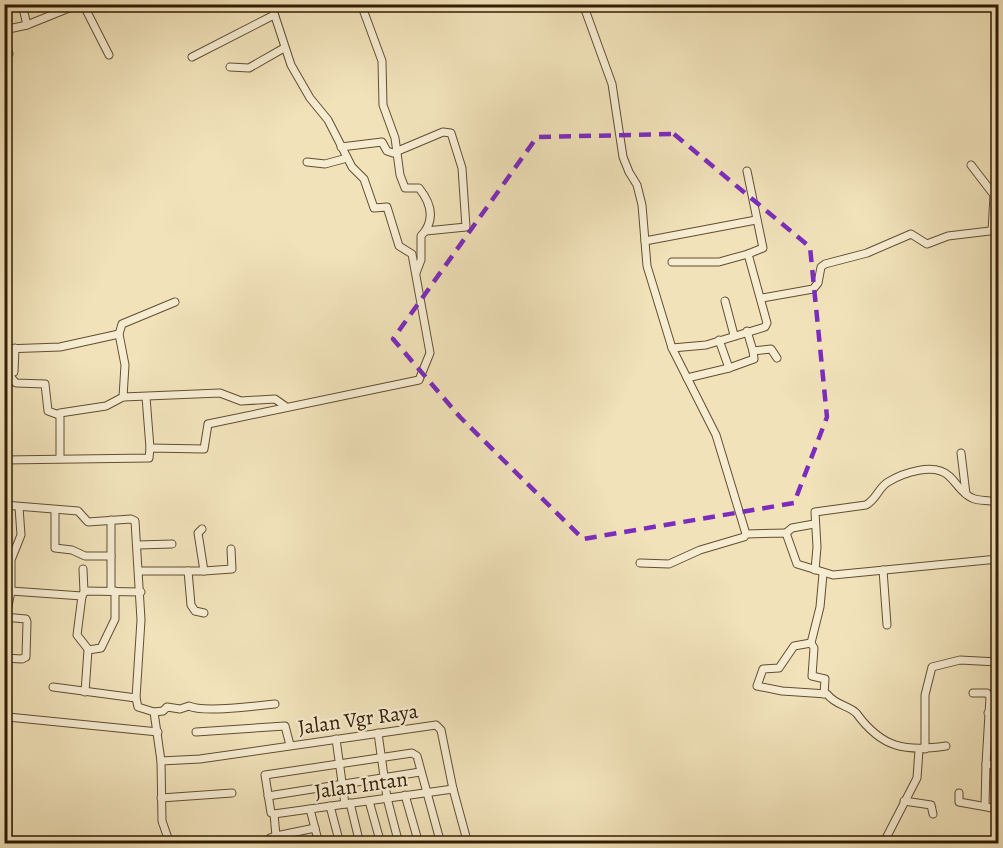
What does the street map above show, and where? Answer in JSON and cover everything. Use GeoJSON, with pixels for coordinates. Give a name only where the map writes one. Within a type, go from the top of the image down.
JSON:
{"type":"FeatureCollection","features":[{"type":"Feature","properties":{"kind":"street"},"geometry":{"type":"LineString","coordinates":[[22,4],[27,25]]}},
{"type":"Feature","properties":{"kind":"street"},"geometry":{"type":"LineString","coordinates":[[4,57],[9,54],[4,31],[27,25],[81,4],[109,55]]}},
{"type":"Feature","properties":{"kind":"street"},"geometry":{"type":"LineString","coordinates":[[150,448],[204,449],[208,424],[285,406],[419,380],[430,352],[412,254],[399,246],[387,208],[374,208],[364,178],[352,167],[328,120],[310,98],[284,48],[271,4]]}},
{"type":"Feature","properties":{"kind":"street"},"geometry":{"type":"LineString","coordinates":[[361,4],[382,62],[383,105],[395,138],[405,188],[419,188],[429,201],[431,215],[422,236],[421,260],[416,274]]}},
{"type":"Feature","properties":{"kind":"street"},"geometry":{"type":"LineString","coordinates":[[583,4],[612,84],[623,157],[640,193],[647,266],[672,348],[716,435],[746,534]]}},
{"type":"Feature","properties":{"kind":"street"},"geometry":{"type":"LineString","coordinates":[[192,57],[274,15]]}},
{"type":"Feature","properties":{"kind":"street"},"geometry":{"type":"LineString","coordinates":[[230,67],[249,68],[284,48]]}},
{"type":"Feature","properties":{"kind":"street"},"geometry":{"type":"LineString","coordinates":[[341,147],[382,141],[387,151],[396,152],[443,132],[450,133],[462,168],[466,227],[426,231]]}},
{"type":"Feature","properties":{"kind":"street"},"geometry":{"type":"LineString","coordinates":[[307,162],[325,164],[347,158]]}},
{"type":"Feature","properties":{"kind":"street"},"geometry":{"type":"LineString","coordinates":[[762,298],[813,289],[818,284],[821,267],[825,264],[867,253],[907,235],[915,235],[927,244],[948,236],[996,230],[994,195],[971,165]]}},
{"type":"Feature","properties":{"kind":"street"},"geometry":{"type":"LineString","coordinates":[[672,262],[719,262],[763,248],[747,171]]}},
{"type":"Feature","properties":{"kind":"street"},"geometry":{"type":"LineString","coordinates":[[645,241],[756,220]]}},
{"type":"Feature","properties":{"kind":"street"},"geometry":{"type":"LineString","coordinates":[[672,348],[701,346],[765,327],[767,323],[762,298],[748,254]]}},
{"type":"Feature","properties":{"kind":"street"},"geometry":{"type":"LineString","coordinates":[[725,301],[734,335]]}},
{"type":"Feature","properties":{"kind":"street"},"geometry":{"type":"LineString","coordinates":[[123,397],[125,365],[119,334],[125,322],[175,302]]}},
{"type":"Feature","properties":{"kind":"street"},"geometry":{"type":"LineString","coordinates":[[687,378],[729,368],[754,359],[747,332]]}},
{"type":"Feature","properties":{"kind":"street"},"geometry":{"type":"LineString","coordinates":[[4,349],[60,347],[119,334]]}},
{"type":"Feature","properties":{"kind":"street"},"geometry":{"type":"LineString","coordinates":[[718,340],[729,368]]}},
{"type":"Feature","properties":{"kind":"street"},"geometry":{"type":"LineString","coordinates":[[15,348],[14,371],[7,375],[16,383],[45,384],[48,411],[60,415]]}},
{"type":"Feature","properties":{"kind":"street"},"geometry":{"type":"LineString","coordinates":[[753,351],[771,349],[777,358]]}},
{"type":"Feature","properties":{"kind":"street"},"geometry":{"type":"LineString","coordinates":[[60,415],[63,412],[106,406],[123,397],[220,393],[241,401],[275,399],[285,406]]}},
{"type":"Feature","properties":{"kind":"street"},"geometry":{"type":"LineString","coordinates":[[4,460],[149,458],[146,397]]}},
{"type":"Feature","properties":{"kind":"street"},"geometry":{"type":"LineString","coordinates":[[60,415],[60,458]]}},
{"type":"Feature","properties":{"kind":"street"},"geometry":{"type":"LineString","coordinates":[[960,453],[966,494]]}},
{"type":"Feature","properties":{"kind":"street"},"geometry":{"type":"LineString","coordinates":[[815,570],[818,556],[814,524],[816,511],[866,505],[872,501],[885,483],[931,468],[943,471],[973,499],[999,503]]}},
{"type":"Feature","properties":{"kind":"street"},"geometry":{"type":"LineString","coordinates":[[4,505],[78,512],[88,522],[131,519],[135,521],[141,592],[136,698],[138,707],[154,712],[163,711],[167,707],[180,709],[189,705],[231,708],[275,704]]}},
{"type":"Feature","properties":{"kind":"street"},"geometry":{"type":"LineString","coordinates":[[4,658],[22,659],[26,657],[26,619],[5,617],[11,591],[12,555],[21,535],[19,507]]}},
{"type":"Feature","properties":{"kind":"street"},"geometry":{"type":"LineString","coordinates":[[55,510],[55,548],[72,550],[85,556],[111,556]]}},
{"type":"Feature","properties":{"kind":"street"},"geometry":{"type":"LineString","coordinates":[[88,649],[101,648],[115,619],[111,520]]}},
{"type":"Feature","properties":{"kind":"street"},"geometry":{"type":"LineString","coordinates":[[640,563],[669,564],[699,550],[744,537],[746,534],[786,533],[792,528],[814,524]]}},
{"type":"Feature","properties":{"kind":"street"},"geometry":{"type":"LineString","coordinates":[[202,529],[198,533],[204,571]]}},
{"type":"Feature","properties":{"kind":"street"},"geometry":{"type":"LineString","coordinates":[[786,533],[795,562],[823,574],[999,559]]}},
{"type":"Feature","properties":{"kind":"street"},"geometry":{"type":"LineString","coordinates":[[138,545],[172,544]]}},
{"type":"Feature","properties":{"kind":"street"},"geometry":{"type":"LineString","coordinates":[[140,571],[232,569],[231,549]]}},
{"type":"Feature","properties":{"kind":"street"},"geometry":{"type":"LineString","coordinates":[[83,569],[83,594],[77,637],[88,649],[85,692]]}},
{"type":"Feature","properties":{"kind":"street"},"geometry":{"type":"LineString","coordinates":[[883,570],[887,625]]}},
{"type":"Feature","properties":{"kind":"street"},"geometry":{"type":"LineString","coordinates":[[188,571],[191,605],[195,611],[204,613]]}},
{"type":"Feature","properties":{"kind":"street"},"geometry":{"type":"LineString","coordinates":[[823,574],[820,607],[812,643],[814,648],[812,676],[825,679],[824,694]]}},
{"type":"Feature","properties":{"kind":"street"},"geometry":{"type":"LineString","coordinates":[[11,591],[83,594],[113,591],[141,592]]}},
{"type":"Feature","properties":{"kind":"street"},"geometry":{"type":"LineString","coordinates":[[812,643],[794,646],[779,668],[763,669],[757,685],[782,691],[824,694],[836,704],[855,712],[859,720],[891,744],[922,749],[946,746]]}},
{"type":"Feature","properties":{"kind":"street"},"geometry":{"type":"LineString","coordinates":[[883,843],[917,778],[922,749],[925,695],[932,667],[960,660],[999,662]]}},
{"type":"Feature","properties":{"kind":"street"},"geometry":{"type":"LineString","coordinates":[[54,687],[136,698]]}},
{"type":"Feature","properties":{"kind":"street"},"geometry":{"type":"LineString","coordinates":[[973,693],[989,696],[985,806]]}},
{"type":"Feature","properties":{"kind":"street"},"geometry":{"type":"LineString","coordinates":[[154,712],[161,761],[162,826],[170,843]]}},
{"type":"Feature","properties":{"kind":"street"},"geometry":{"type":"LineString","coordinates":[[988,713],[999,715]]}},
{"type":"Feature","properties":{"kind":"street"},"geometry":{"type":"LineString","coordinates":[[8,843],[6,717],[158,732]]}},
{"type":"Feature","properties":{"kind":"street"},"geometry":{"type":"LineString","coordinates":[[196,732],[285,726],[290,745]]}},
{"type":"Feature","properties":{"kind":"street","name":"Jalan Vgr Raya"},"geometry":{"type":"LineString","coordinates":[[161,761],[440,727],[453,789],[468,843]]}},
{"type":"Feature","properties":{"kind":"street"},"geometry":{"type":"LineString","coordinates":[[378,733],[386,776],[387,798],[399,843]]}},
{"type":"Feature","properties":{"kind":"street"},"geometry":{"type":"LineString","coordinates":[[336,739],[342,786],[360,843]]}},
{"type":"Feature","properties":{"kind":"street"},"geometry":{"type":"LineString","coordinates":[[276,836],[274,814],[271,813],[265,775],[408,753],[417,756],[441,843]]}},
{"type":"Feature","properties":{"kind":"street"},"geometry":{"type":"LineString","coordinates":[[986,764],[999,765]]}},
{"type":"Feature","properties":{"kind":"street"},"geometry":{"type":"LineString","coordinates":[[268,796],[420,772]]}},
{"type":"Feature","properties":{"kind":"street","name":"Jalan Intan"},"geometry":{"type":"LineString","coordinates":[[274,814],[453,789]]}},
{"type":"Feature","properties":{"kind":"street"},"geometry":{"type":"LineString","coordinates":[[161,798],[232,793]]}},
{"type":"Feature","properties":{"kind":"street"},"geometry":{"type":"LineString","coordinates":[[959,793],[959,802],[999,809]]}},
{"type":"Feature","properties":{"kind":"street"},"geometry":{"type":"LineString","coordinates":[[405,795],[419,843]]}},
{"type":"Feature","properties":{"kind":"street"},"geometry":{"type":"LineString","coordinates":[[369,801],[381,843]]}},
{"type":"Feature","properties":{"kind":"street"},"geometry":{"type":"LineString","coordinates":[[904,801],[931,805],[933,814]]}},
{"type":"Feature","properties":{"kind":"street"},"geometry":{"type":"LineString","coordinates":[[330,806],[340,843]]}},
{"type":"Feature","properties":{"kind":"street"},"geometry":{"type":"LineString","coordinates":[[310,809],[319,843]]}},
{"type":"Feature","properties":{"kind":"street"},"geometry":{"type":"LineString","coordinates":[[270,843],[270,837],[315,828]]}},
{"type":"Feature","properties":{"kind":"highlighted area"},"geometry":{"type":"Polygon","coordinates":[[[674,134],[810,247],[827,417],[794,503],[583,539],[460,417],[393,339],[537,137],[674,134]]]}}]}
